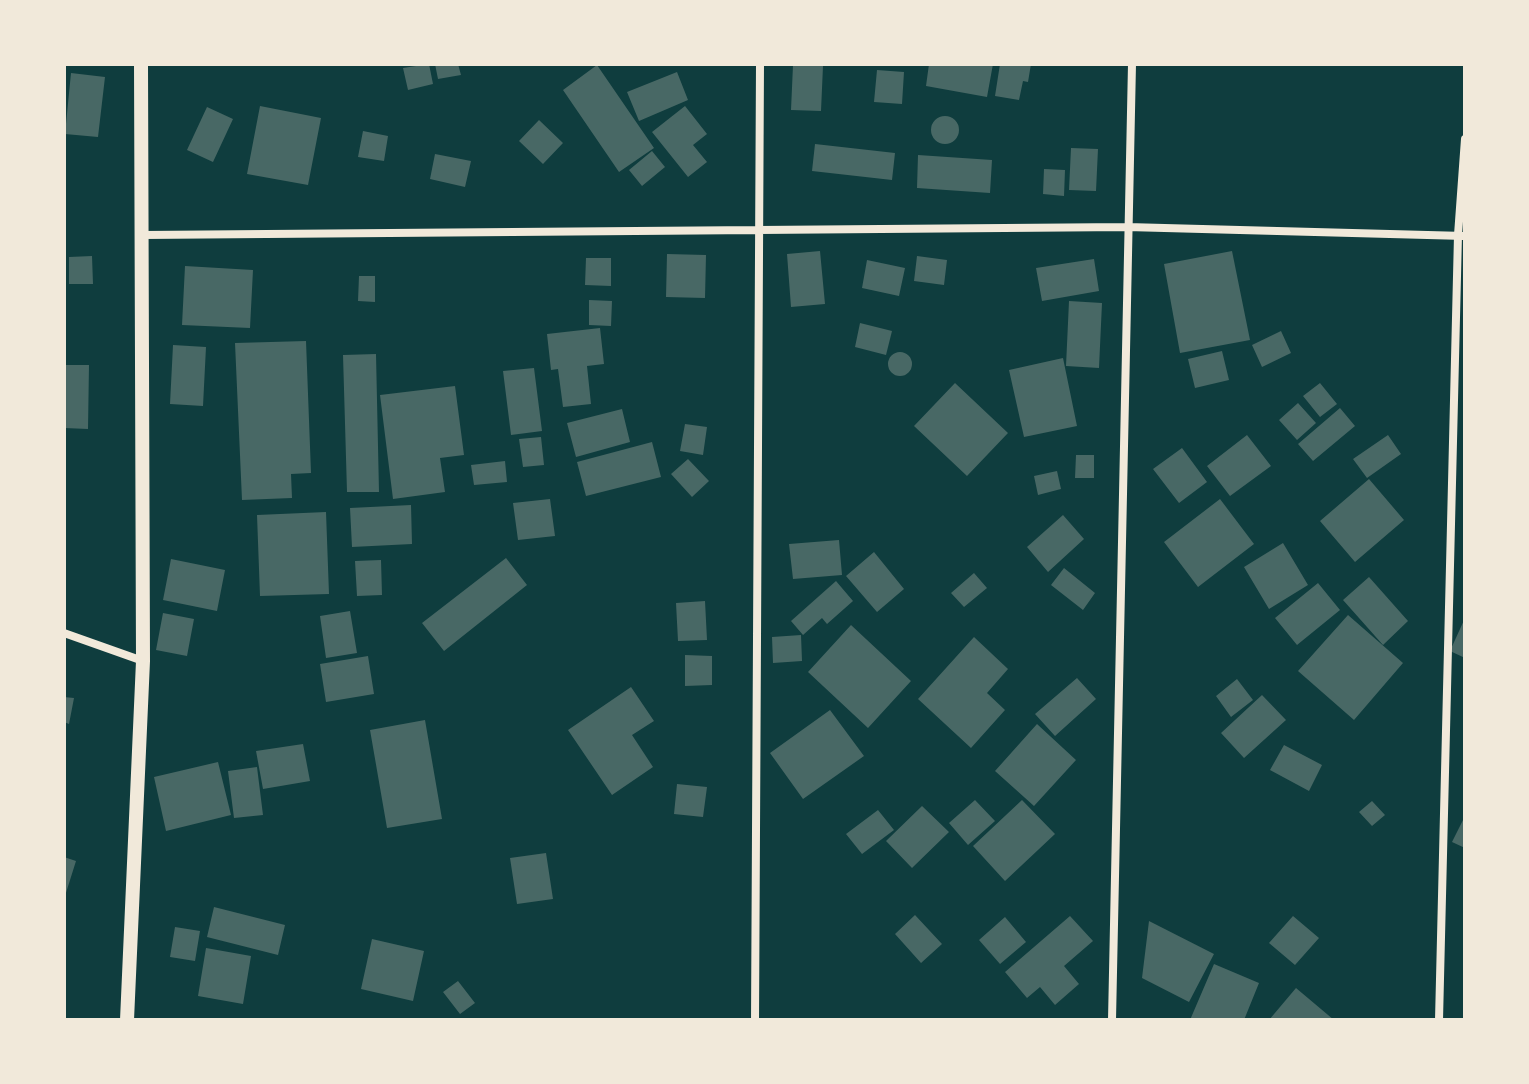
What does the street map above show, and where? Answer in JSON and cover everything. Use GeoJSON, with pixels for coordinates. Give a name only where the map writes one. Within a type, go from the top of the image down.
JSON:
{"type":"FeatureCollection","features":[{"type":"Feature","properties":{"kind":"street"},"geometry":{"type":"LineString","coordinates":[[127,1020],[143,661],[141,64]]}},
{"type":"Feature","properties":{"kind":"street"},"geometry":{"type":"LineString","coordinates":[[755,1020],[760,64]]}},
{"type":"Feature","properties":{"kind":"street"},"geometry":{"type":"LineString","coordinates":[[1112,1020],[1132,64]]}},
{"type":"Feature","properties":{"kind":"street"},"geometry":{"type":"LineString","coordinates":[[1439,1020],[1465,139]]}},
{"type":"Feature","properties":{"kind":"street"},"geometry":{"type":"LineString","coordinates":[[143,235],[1127,227],[1462,236]]}},
{"type":"Feature","properties":{"kind":"street"},"geometry":{"type":"LineString","coordinates":[[64,633],[143,661]]}},
{"type":"Feature","properties":{"kind":"building"},"geometry":{"type":"Polygon","coordinates":[[[429,64],[433,84],[408,90],[403,68],[429,64]]]}},
{"type":"Feature","properties":{"kind":"building"},"geometry":{"type":"Polygon","coordinates":[[[435,64],[458,64],[461,75],[438,79],[435,64]]]}},
{"type":"Feature","properties":{"kind":"building"},"geometry":{"type":"Polygon","coordinates":[[[929,64],[993,64],[987,97],[926,86],[929,64]]]}},
{"type":"Feature","properties":{"kind":"building"},"geometry":{"type":"Polygon","coordinates":[[[1000,64],[1031,64],[1028,82],[1023,81],[1019,100],[995,96],[1000,64]]]}},
{"type":"Feature","properties":{"kind":"building"},"geometry":{"type":"Polygon","coordinates":[[[597,65],[654,148],[619,172],[563,90],[597,65]]]}},
{"type":"Feature","properties":{"kind":"building"},"geometry":{"type":"Polygon","coordinates":[[[793,65],[823,66],[821,111],[791,110],[793,65]]]}},
{"type":"Feature","properties":{"kind":"building"},"geometry":{"type":"Polygon","coordinates":[[[877,70],[904,72],[902,104],[874,102],[877,70]]]}},
{"type":"Feature","properties":{"kind":"building"},"geometry":{"type":"Polygon","coordinates":[[[677,72],[688,100],[639,121],[627,92],[677,72]]]}},
{"type":"Feature","properties":{"kind":"building"},"geometry":{"type":"Polygon","coordinates":[[[71,73],[105,77],[98,137],[65,134],[71,73]]]}},
{"type":"Feature","properties":{"kind":"building"},"geometry":{"type":"Polygon","coordinates":[[[260,106],[321,118],[308,185],[247,174],[260,106]]]}},
{"type":"Feature","properties":{"kind":"building"},"geometry":{"type":"Polygon","coordinates":[[[685,106],[707,134],[693,145],[707,162],[688,177],[652,132],[685,106]]]}},
{"type":"Feature","properties":{"kind":"building"},"geometry":{"type":"Polygon","coordinates":[[[207,107],[233,119],[213,162],[187,150],[207,107]]]}},
{"type":"Feature","properties":{"kind":"building"},"geometry":{"type":"Polygon","coordinates":[[[945,116],[955,120],[959,130],[955,140],[945,144],[935,140],[931,130],[935,120],[945,116]]]}},
{"type":"Feature","properties":{"kind":"building"},"geometry":{"type":"Polygon","coordinates":[[[539,120],[563,143],[543,164],[519,141],[539,120]]]}},
{"type":"Feature","properties":{"kind":"building"},"geometry":{"type":"Polygon","coordinates":[[[363,131],[388,136],[384,161],[358,157],[363,131]]]}},
{"type":"Feature","properties":{"kind":"building"},"geometry":{"type":"Polygon","coordinates":[[[815,144],[895,153],[892,180],[812,171],[815,144]]]}},
{"type":"Feature","properties":{"kind":"building"},"geometry":{"type":"Polygon","coordinates":[[[1071,148],[1098,149],[1096,191],[1069,190],[1071,148]]]}},
{"type":"Feature","properties":{"kind":"building"},"geometry":{"type":"Polygon","coordinates":[[[652,151],[665,167],[642,186],[629,170],[652,151]]]}},
{"type":"Feature","properties":{"kind":"building"},"geometry":{"type":"Polygon","coordinates":[[[435,154],[471,161],[465,187],[430,179],[435,154]]]}},
{"type":"Feature","properties":{"kind":"building"},"geometry":{"type":"Polygon","coordinates":[[[918,155],[992,160],[990,193],[917,188],[918,155]]]}},
{"type":"Feature","properties":{"kind":"building"},"geometry":{"type":"Polygon","coordinates":[[[1044,169],[1065,170],[1064,196],[1043,194],[1044,169]]]}},
{"type":"Feature","properties":{"kind":"building"},"geometry":{"type":"Polygon","coordinates":[[[820,251],[825,304],[791,307],[787,254],[820,251]]]}},
{"type":"Feature","properties":{"kind":"building"},"geometry":{"type":"Polygon","coordinates":[[[1232,251],[1250,340],[1180,353],[1164,264],[1232,251]]]}},
{"type":"Feature","properties":{"kind":"building"},"geometry":{"type":"Polygon","coordinates":[[[667,254],[706,255],[705,298],[666,297],[667,254]]]}},
{"type":"Feature","properties":{"kind":"building"},"geometry":{"type":"Polygon","coordinates":[[[92,256],[93,284],[69,284],[69,257],[92,256]]]}},
{"type":"Feature","properties":{"kind":"building"},"geometry":{"type":"Polygon","coordinates":[[[917,256],[947,260],[944,285],[914,281],[917,256]]]}},
{"type":"Feature","properties":{"kind":"building"},"geometry":{"type":"Polygon","coordinates":[[[586,258],[611,258],[611,286],[585,285],[586,258]]]}},
{"type":"Feature","properties":{"kind":"building"},"geometry":{"type":"Polygon","coordinates":[[[1094,259],[1099,291],[1042,301],[1036,268],[1094,259]]]}},
{"type":"Feature","properties":{"kind":"building"},"geometry":{"type":"Polygon","coordinates":[[[867,260],[905,268],[899,296],[862,288],[867,260]]]}},
{"type":"Feature","properties":{"kind":"building"},"geometry":{"type":"Polygon","coordinates":[[[185,266],[253,270],[250,328],[182,325],[185,266]]]}},
{"type":"Feature","properties":{"kind":"building"},"geometry":{"type":"Polygon","coordinates":[[[359,276],[375,276],[375,302],[358,301],[359,276]]]}},
{"type":"Feature","properties":{"kind":"building"},"geometry":{"type":"Polygon","coordinates":[[[589,300],[612,301],[611,326],[589,325],[589,300]]]}},
{"type":"Feature","properties":{"kind":"building"},"geometry":{"type":"Polygon","coordinates":[[[1069,301],[1102,303],[1099,368],[1066,366],[1069,301]]]}},
{"type":"Feature","properties":{"kind":"building"},"geometry":{"type":"Polygon","coordinates":[[[860,323],[892,331],[886,355],[855,347],[860,323]]]}},
{"type":"Feature","properties":{"kind":"building"},"geometry":{"type":"Polygon","coordinates":[[[600,328],[604,364],[587,366],[591,404],[563,407],[558,369],[551,370],[547,334],[600,328]]]}},
{"type":"Feature","properties":{"kind":"building"},"geometry":{"type":"Polygon","coordinates":[[[1281,331],[1291,353],[1262,367],[1252,345],[1281,331]]]}},
{"type":"Feature","properties":{"kind":"building"},"geometry":{"type":"Polygon","coordinates":[[[306,341],[311,473],[291,474],[292,498],[242,500],[235,343],[306,341]]]}},
{"type":"Feature","properties":{"kind":"building"},"geometry":{"type":"Polygon","coordinates":[[[173,345],[206,347],[203,406],[170,404],[173,345]]]}},
{"type":"Feature","properties":{"kind":"building"},"geometry":{"type":"Polygon","coordinates":[[[1222,351],[1229,380],[1195,388],[1188,359],[1222,351]]]}},
{"type":"Feature","properties":{"kind":"building"},"geometry":{"type":"Polygon","coordinates":[[[900,352],[911,359],[912,364],[905,375],[900,376],[889,369],[888,364],[895,353],[900,352]]]}},
{"type":"Feature","properties":{"kind":"building"},"geometry":{"type":"Polygon","coordinates":[[[376,354],[379,492],[347,492],[343,355],[376,354]]]}},
{"type":"Feature","properties":{"kind":"building"},"geometry":{"type":"Polygon","coordinates":[[[1063,358],[1077,426],[1024,437],[1009,370],[1063,358]]]}},
{"type":"Feature","properties":{"kind":"building"},"geometry":{"type":"Polygon","coordinates":[[[64,365],[89,365],[88,429],[64,428],[64,365]]]}},
{"type":"Feature","properties":{"kind":"building"},"geometry":{"type":"Polygon","coordinates":[[[534,368],[542,431],[511,435],[503,371],[534,368]]]}},
{"type":"Feature","properties":{"kind":"building"},"geometry":{"type":"Polygon","coordinates":[[[955,383],[1008,433],[967,476],[914,426],[955,383]]]}},
{"type":"Feature","properties":{"kind":"building"},"geometry":{"type":"Polygon","coordinates":[[[1320,383],[1337,404],[1320,417],[1303,396],[1320,383]]]}},
{"type":"Feature","properties":{"kind":"building"},"geometry":{"type":"Polygon","coordinates":[[[455,386],[464,455],[440,458],[445,492],[393,499],[380,395],[455,386]]]}},
{"type":"Feature","properties":{"kind":"building"},"geometry":{"type":"Polygon","coordinates":[[[1298,403],[1316,423],[1297,440],[1279,420],[1298,403]]]}},
{"type":"Feature","properties":{"kind":"building"},"geometry":{"type":"Polygon","coordinates":[[[1340,408],[1355,426],[1313,461],[1298,444],[1340,408]]]}},
{"type":"Feature","properties":{"kind":"building"},"geometry":{"type":"Polygon","coordinates":[[[622,409],[630,442],[576,457],[567,423],[622,409]]]}},
{"type":"Feature","properties":{"kind":"building"},"geometry":{"type":"Polygon","coordinates":[[[685,424],[707,427],[703,455],[680,451],[685,424]]]}},
{"type":"Feature","properties":{"kind":"building"},"geometry":{"type":"Polygon","coordinates":[[[1247,435],[1271,466],[1230,496],[1207,466],[1247,435]]]}},
{"type":"Feature","properties":{"kind":"building"},"geometry":{"type":"Polygon","coordinates":[[[1388,435],[1401,454],[1367,478],[1353,459],[1388,435]]]}},
{"type":"Feature","properties":{"kind":"building"},"geometry":{"type":"Polygon","coordinates":[[[541,437],[544,465],[523,467],[519,439],[541,437]]]}},
{"type":"Feature","properties":{"kind":"building"},"geometry":{"type":"Polygon","coordinates":[[[652,442],[661,477],[586,496],[577,462],[652,442]]]}},
{"type":"Feature","properties":{"kind":"building"},"geometry":{"type":"Polygon","coordinates":[[[1182,448],[1207,482],[1179,503],[1153,469],[1182,448]]]}},
{"type":"Feature","properties":{"kind":"building"},"geometry":{"type":"Polygon","coordinates":[[[1076,455],[1094,455],[1094,478],[1075,478],[1076,455]]]}},
{"type":"Feature","properties":{"kind":"building"},"geometry":{"type":"Polygon","coordinates":[[[688,459],[709,481],[692,497],[671,474],[688,459]]]}},
{"type":"Feature","properties":{"kind":"building"},"geometry":{"type":"Polygon","coordinates":[[[505,461],[507,482],[474,485],[471,465],[505,461]]]}},
{"type":"Feature","properties":{"kind":"building"},"geometry":{"type":"Polygon","coordinates":[[[1057,471],[1061,489],[1038,495],[1034,476],[1057,471]]]}},
{"type":"Feature","properties":{"kind":"building"},"geometry":{"type":"Polygon","coordinates":[[[1369,479],[1404,520],[1355,562],[1320,521],[1369,479]]]}},
{"type":"Feature","properties":{"kind":"building"},"geometry":{"type":"Polygon","coordinates":[[[550,499],[555,536],[518,540],[513,503],[550,499]]]}},
{"type":"Feature","properties":{"kind":"building"},"geometry":{"type":"Polygon","coordinates":[[[1220,499],[1254,544],[1198,587],[1164,542],[1220,499]]]}},
{"type":"Feature","properties":{"kind":"building"},"geometry":{"type":"Polygon","coordinates":[[[411,505],[412,544],[352,547],[350,508],[411,505]]]}},
{"type":"Feature","properties":{"kind":"building"},"geometry":{"type":"Polygon","coordinates":[[[326,512],[329,594],[260,596],[257,515],[326,512]]]}},
{"type":"Feature","properties":{"kind":"building"},"geometry":{"type":"Polygon","coordinates":[[[1063,515],[1084,539],[1048,572],[1027,547],[1063,515]]]}},
{"type":"Feature","properties":{"kind":"building"},"geometry":{"type":"Polygon","coordinates":[[[839,540],[842,575],[793,579],[789,544],[839,540]]]}},
{"type":"Feature","properties":{"kind":"building"},"geometry":{"type":"Polygon","coordinates":[[[1283,543],[1308,585],[1269,609],[1244,567],[1283,543]]]}},
{"type":"Feature","properties":{"kind":"building"},"geometry":{"type":"Polygon","coordinates":[[[874,552],[904,589],[877,612],[846,576],[874,552]]]}},
{"type":"Feature","properties":{"kind":"building"},"geometry":{"type":"Polygon","coordinates":[[[506,558],[527,585],[444,651],[422,623],[506,558]]]}},
{"type":"Feature","properties":{"kind":"building"},"geometry":{"type":"Polygon","coordinates":[[[171,559],[225,570],[217,611],[163,600],[171,559]]]}},
{"type":"Feature","properties":{"kind":"building"},"geometry":{"type":"Polygon","coordinates":[[[381,560],[382,595],[357,596],[355,561],[381,560]]]}},
{"type":"Feature","properties":{"kind":"building"},"geometry":{"type":"Polygon","coordinates":[[[1064,568],[1095,593],[1083,610],[1051,585],[1064,568]]]}},
{"type":"Feature","properties":{"kind":"building"},"geometry":{"type":"Polygon","coordinates":[[[974,573],[987,588],[964,607],[951,593],[974,573]]]}},
{"type":"Feature","properties":{"kind":"building"},"geometry":{"type":"Polygon","coordinates":[[[1369,577],[1408,621],[1383,645],[1343,600],[1369,577]]]}},
{"type":"Feature","properties":{"kind":"building"},"geometry":{"type":"Polygon","coordinates":[[[836,581],[853,601],[827,624],[822,618],[803,635],[791,621],[836,581]]]}},
{"type":"Feature","properties":{"kind":"building"},"geometry":{"type":"Polygon","coordinates":[[[1318,583],[1340,610],[1297,645],[1275,618],[1318,583]]]}},
{"type":"Feature","properties":{"kind":"building"},"geometry":{"type":"Polygon","coordinates":[[[705,601],[707,640],[678,641],[676,603],[705,601]]]}},
{"type":"Feature","properties":{"kind":"building"},"geometry":{"type":"Polygon","coordinates":[[[350,611],[357,653],[326,658],[320,616],[350,611]]]}},
{"type":"Feature","properties":{"kind":"building"},"geometry":{"type":"Polygon","coordinates":[[[163,613],[194,619],[187,656],[156,650],[163,613]]]}},
{"type":"Feature","properties":{"kind":"building"},"geometry":{"type":"Polygon","coordinates":[[[1348,615],[1403,663],[1354,720],[1298,671],[1348,615]]]}},
{"type":"Feature","properties":{"kind":"building"},"geometry":{"type":"Polygon","coordinates":[[[1465,618],[1465,658],[1450,651],[1465,618]]]}},
{"type":"Feature","properties":{"kind":"building"},"geometry":{"type":"Polygon","coordinates":[[[851,625],[911,681],[868,728],[808,672],[851,625]]]}},
{"type":"Feature","properties":{"kind":"building"},"geometry":{"type":"Polygon","coordinates":[[[801,635],[802,661],[773,663],[772,637],[801,635]]]}},
{"type":"Feature","properties":{"kind":"building"},"geometry":{"type":"Polygon","coordinates":[[[974,637],[1008,669],[987,693],[1005,710],[971,748],[918,699],[974,637]]]}},
{"type":"Feature","properties":{"kind":"building"},"geometry":{"type":"Polygon","coordinates":[[[685,655],[712,656],[712,685],[685,686],[685,655]]]}},
{"type":"Feature","properties":{"kind":"building"},"geometry":{"type":"Polygon","coordinates":[[[368,656],[374,694],[326,702],[320,664],[368,656]]]}},
{"type":"Feature","properties":{"kind":"building"},"geometry":{"type":"Polygon","coordinates":[[[1077,678],[1096,699],[1055,736],[1035,714],[1077,678]]]}},
{"type":"Feature","properties":{"kind":"building"},"geometry":{"type":"Polygon","coordinates":[[[1237,679],[1253,700],[1231,717],[1216,696],[1237,679]]]}},
{"type":"Feature","properties":{"kind":"building"},"geometry":{"type":"Polygon","coordinates":[[[631,687],[654,721],[632,735],[653,767],[612,795],[568,730],[631,687]]]}},
{"type":"Feature","properties":{"kind":"building"},"geometry":{"type":"Polygon","coordinates":[[[1262,695],[1286,720],[1244,758],[1221,733],[1262,695]]]}},
{"type":"Feature","properties":{"kind":"building"},"geometry":{"type":"Polygon","coordinates":[[[64,697],[74,698],[69,724],[64,722],[64,697]]]}},
{"type":"Feature","properties":{"kind":"building"},"geometry":{"type":"Polygon","coordinates":[[[830,710],[864,756],[803,799],[770,753],[830,710]]]}},
{"type":"Feature","properties":{"kind":"building"},"geometry":{"type":"Polygon","coordinates":[[[425,720],[442,819],[387,828],[370,730],[425,720]]]}},
{"type":"Feature","properties":{"kind":"building"},"geometry":{"type":"Polygon","coordinates":[[[1037,724],[1076,760],[1034,806],[995,771],[1037,724]]]}},
{"type":"Feature","properties":{"kind":"building"},"geometry":{"type":"Polygon","coordinates":[[[303,744],[310,781],[263,789],[256,751],[303,744]]]}},
{"type":"Feature","properties":{"kind":"building"},"geometry":{"type":"Polygon","coordinates":[[[1284,745],[1322,765],[1309,791],[1270,770],[1284,745]]]}},
{"type":"Feature","properties":{"kind":"building"},"geometry":{"type":"Polygon","coordinates":[[[218,762],[231,815],[166,831],[154,777],[218,762]]]}},
{"type":"Feature","properties":{"kind":"building"},"geometry":{"type":"Polygon","coordinates":[[[257,767],[263,815],[234,818],[228,771],[257,767]]]}},
{"type":"Feature","properties":{"kind":"building"},"geometry":{"type":"Polygon","coordinates":[[[677,784],[707,787],[703,817],[674,814],[677,784]]]}},
{"type":"Feature","properties":{"kind":"building"},"geometry":{"type":"Polygon","coordinates":[[[975,800],[995,821],[968,845],[949,823],[975,800]]]}},
{"type":"Feature","properties":{"kind":"building"},"geometry":{"type":"Polygon","coordinates":[[[1022,800],[1055,834],[1005,881],[973,846],[1022,800]]]}},
{"type":"Feature","properties":{"kind":"building"},"geometry":{"type":"Polygon","coordinates":[[[1372,801],[1385,815],[1372,826],[1359,812],[1372,801]]]}},
{"type":"Feature","properties":{"kind":"building"},"geometry":{"type":"Polygon","coordinates":[[[922,806],[949,832],[912,868],[886,841],[922,806]]]}},
{"type":"Feature","properties":{"kind":"building"},"geometry":{"type":"Polygon","coordinates":[[[878,810],[894,830],[862,854],[846,834],[878,810]]]}},
{"type":"Feature","properties":{"kind":"building"},"geometry":{"type":"Polygon","coordinates":[[[1465,816],[1465,848],[1452,842],[1465,816]]]}},
{"type":"Feature","properties":{"kind":"building"},"geometry":{"type":"Polygon","coordinates":[[[546,853],[553,899],[517,904],[510,858],[546,853]]]}},
{"type":"Feature","properties":{"kind":"building"},"geometry":{"type":"Polygon","coordinates":[[[64,857],[76,861],[65,896],[64,896],[64,857]]]}},
{"type":"Feature","properties":{"kind":"building"},"geometry":{"type":"Polygon","coordinates":[[[214,907],[285,925],[278,955],[207,937],[214,907]]]}},
{"type":"Feature","properties":{"kind":"building"},"geometry":{"type":"Polygon","coordinates":[[[915,915],[942,944],[921,963],[895,934],[915,915]]]}},
{"type":"Feature","properties":{"kind":"building"},"geometry":{"type":"Polygon","coordinates":[[[1070,916],[1093,941],[1064,966],[1079,984],[1055,1005],[1040,987],[1027,998],[1005,972],[1070,916]]]}},
{"type":"Feature","properties":{"kind":"building"},"geometry":{"type":"Polygon","coordinates":[[[1293,916],[1319,938],[1295,965],[1269,943],[1293,916]]]}},
{"type":"Feature","properties":{"kind":"building"},"geometry":{"type":"Polygon","coordinates":[[[1005,917],[1026,942],[1000,964],[979,940],[1005,917]]]}},
{"type":"Feature","properties":{"kind":"building"},"geometry":{"type":"Polygon","coordinates":[[[1149,921],[1214,954],[1189,1002],[1142,978],[1149,921]]]}},
{"type":"Feature","properties":{"kind":"building"},"geometry":{"type":"Polygon","coordinates":[[[175,927],[200,931],[195,961],[170,957],[175,927]]]}},
{"type":"Feature","properties":{"kind":"building"},"geometry":{"type":"Polygon","coordinates":[[[372,939],[424,951],[413,1001],[361,989],[372,939]]]}},
{"type":"Feature","properties":{"kind":"building"},"geometry":{"type":"Polygon","coordinates":[[[206,948],[251,956],[243,1004],[198,996],[206,948]]]}},
{"type":"Feature","properties":{"kind":"building"},"geometry":{"type":"Polygon","coordinates":[[[1214,964],[1259,983],[1244,1020],[1190,1020],[1214,964]]]}},
{"type":"Feature","properties":{"kind":"building"},"geometry":{"type":"Polygon","coordinates":[[[458,981],[475,1003],[460,1014],[443,992],[458,981]]]}},
{"type":"Feature","properties":{"kind":"building"},"geometry":{"type":"Polygon","coordinates":[[[1296,988],[1334,1020],[1269,1020],[1296,988]]]}}]}
